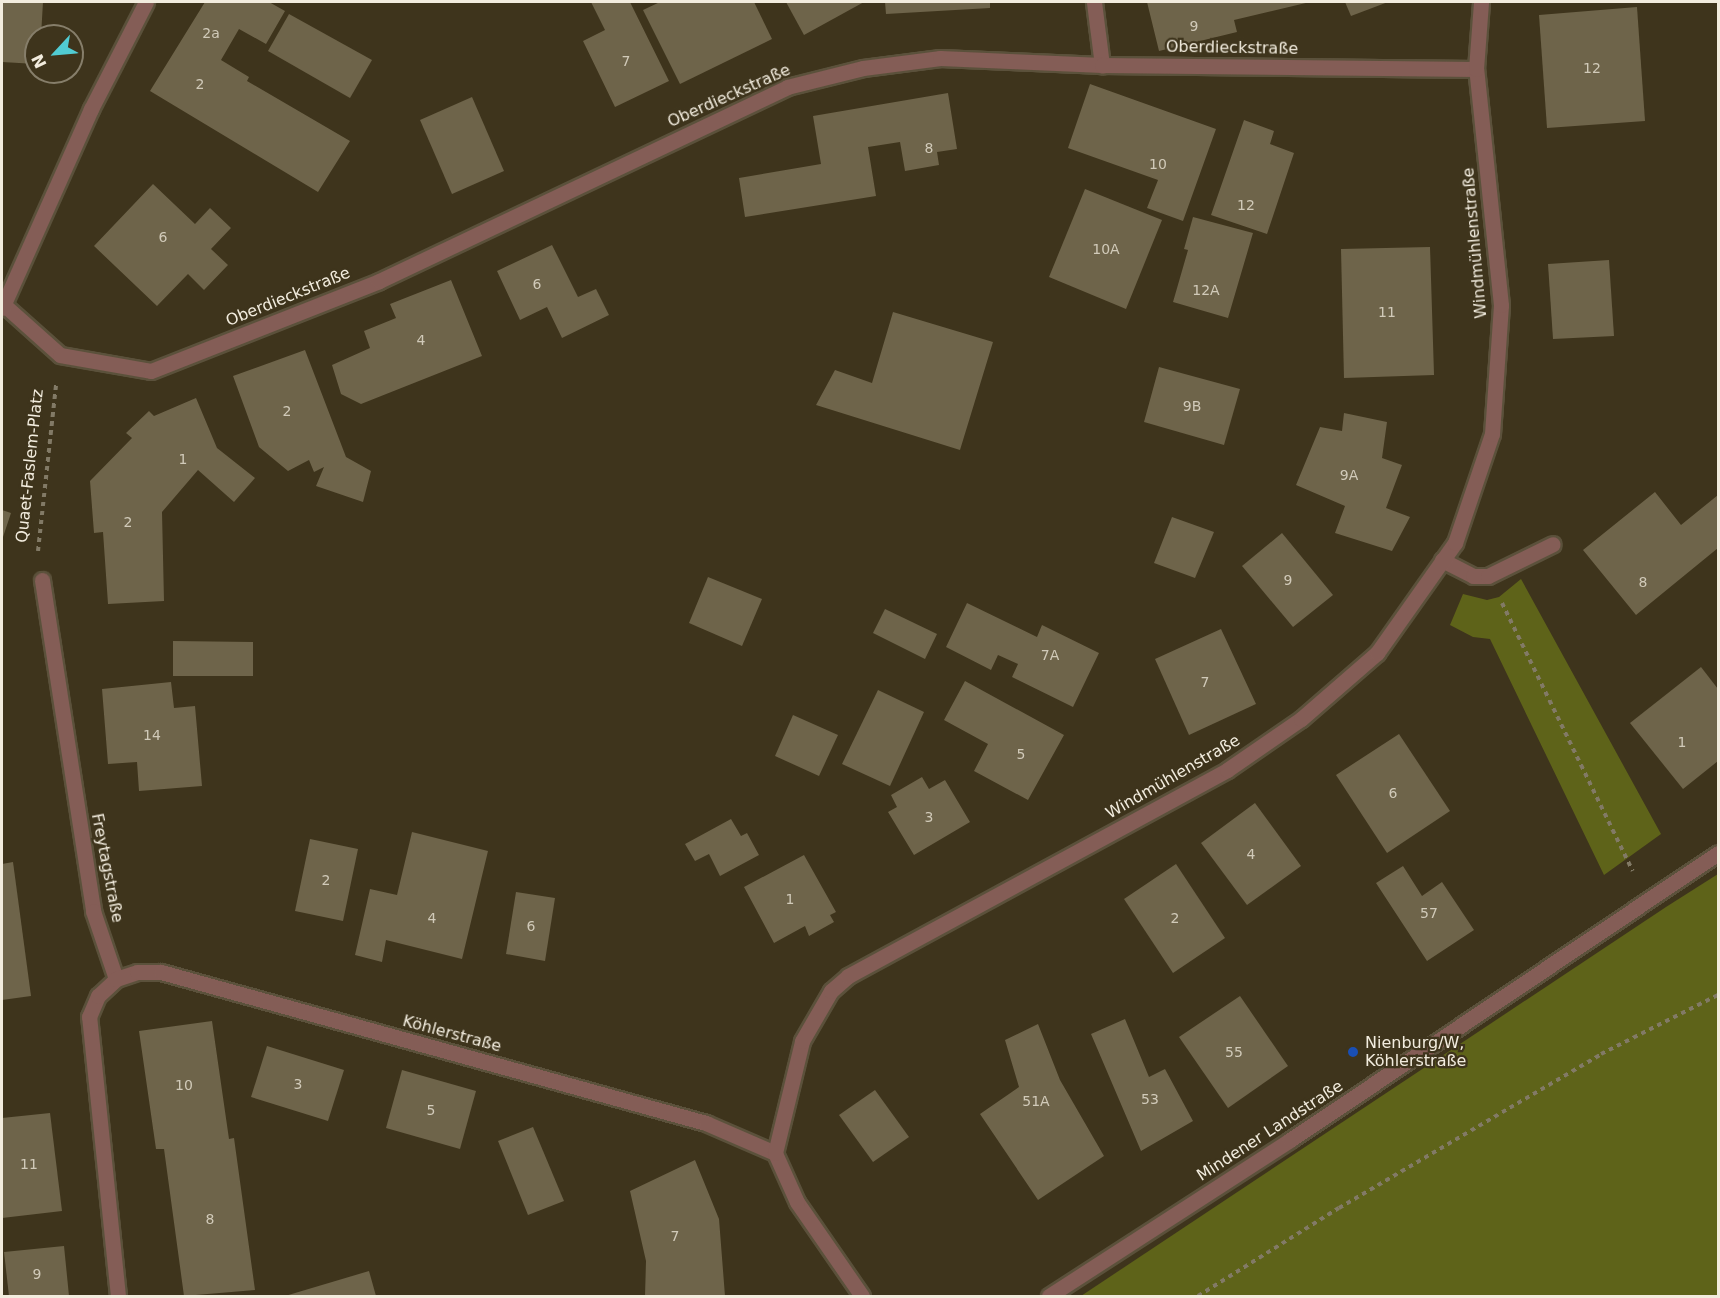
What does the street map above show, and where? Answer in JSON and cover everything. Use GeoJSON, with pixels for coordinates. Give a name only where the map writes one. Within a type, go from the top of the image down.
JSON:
{"type":"FeatureCollection","features":[{"type":"Feature","properties":{"kind":"street"},"geometry":{"type":"LineString","coordinates":[[60,355],[2,306],[92,109],[146,2]]}},
{"type":"Feature","properties":{"kind":"street"},"geometry":{"type":"LineString","coordinates":[[1094,2],[1102,65]]}},
{"type":"Feature","properties":{"kind":"street","name":"Windmühlenstraße"},"geometry":{"type":"LineString","coordinates":[[775,1153],[802,1041],[831,991],[848,976],[1227,770],[1301,719],[1377,653],[1455,543],[1493,422],[1501,304],[1476,69],[1480,2]]}},
{"type":"Feature","properties":{"kind":"street","name":"Oberdieckstraße"},"geometry":{"type":"LineString","coordinates":[[60,355],[151,371],[379,280],[787,87],[863,68],[940,58],[1102,65],[1476,69]]}},
{"type":"Feature","properties":{"kind":"street"},"geometry":{"type":"LineString","coordinates":[[1442,560],[1473,576],[1488,576],[1553,544]]}},
{"type":"Feature","properties":{"kind":"street","name":"Freytagstraße"},"geometry":{"type":"LineString","coordinates":[[42,580],[93,911],[116,980]]}},
{"type":"Feature","properties":{"kind":"street","name":"Mindener Landstraße"},"geometry":{"type":"LineString","coordinates":[[1049,1296],[1290,1140],[1719,853]]}},
{"type":"Feature","properties":{"kind":"street","name":"Köhlerstraße"},"geometry":{"type":"LineString","coordinates":[[116,980],[137,972],[161,972],[706,1123],[775,1153]]}},
{"type":"Feature","properties":{"kind":"street"},"geometry":{"type":"LineString","coordinates":[[116,980],[98,996],[89,1017],[118,1296]]}},
{"type":"Feature","properties":{"kind":"street"},"geometry":{"type":"LineString","coordinates":[[775,1153],[797,1202],[862,1296]]}},
{"type":"Feature","properties":{"kind":"path","name":"Quaet-Faslem-Platz"},"geometry":{"type":"LineString","coordinates":[[42,580],[37,538],[60,355]]}},
{"type":"Feature","properties":{"kind":"path"},"geometry":{"type":"LineString","coordinates":[[1488,576],[1648,899]]}},
{"type":"Feature","properties":{"kind":"path"},"geometry":{"type":"LineString","coordinates":[[1198,1296],[1338,1208],[1600,1054],[1719,995]]}},
{"type":"Feature","properties":{"kind":"green space"},"geometry":{"type":"Polygon","coordinates":[[[1521,579],[1661,834],[1604,875],[1490,639],[1473,637],[1450,625],[1463,594],[1487,600],[1499,597],[1521,579]]]}},
{"type":"Feature","properties":{"kind":"green space"},"geometry":{"type":"Polygon","coordinates":[[[1718,874],[1718,1296],[1081,1296],[1666,907],[1718,874]]]}},
{"type":"Feature","properties":{"kind":"building"},"geometry":{"type":"Polygon","coordinates":[[[2,2],[43,2],[42,24],[24,24],[24,63],[2,62],[2,2]]]}},
{"type":"Feature","properties":{"kind":"building"},"geometry":{"type":"Polygon","coordinates":[[[205,2],[269,2],[285,11],[266,44],[239,29],[221,60],[249,77],[247,81],[350,141],[318,192],[150,91],[205,2]]]}},
{"type":"Feature","properties":{"kind":"building"},"geometry":{"type":"Polygon","coordinates":[[[591,2],[630,2],[669,81],[615,107],[583,41],[605,30],[591,2]]]}},
{"type":"Feature","properties":{"kind":"building"},"geometry":{"type":"Polygon","coordinates":[[[660,2],[754,2],[772,39],[680,84],[643,10],[660,2]]]}},
{"type":"Feature","properties":{"kind":"building"},"geometry":{"type":"Polygon","coordinates":[[[786,2],[864,2],[804,35],[786,2]]]}},
{"type":"Feature","properties":{"kind":"building"},"geometry":{"type":"Polygon","coordinates":[[[885,2],[990,2],[990,8],[886,14],[885,2]]]}},
{"type":"Feature","properties":{"kind":"building"},"geometry":{"type":"Polygon","coordinates":[[[1147,2],[1310,2],[1234,20],[1237,32],[1159,51],[1147,2]]]}},
{"type":"Feature","properties":{"kind":"building"},"geometry":{"type":"Polygon","coordinates":[[[1345,2],[1388,2],[1351,16],[1345,2]]]}},
{"type":"Feature","properties":{"kind":"building"},"geometry":{"type":"Polygon","coordinates":[[[1637,7],[1645,121],[1547,128],[1539,15],[1637,7]]]}},
{"type":"Feature","properties":{"kind":"building"},"geometry":{"type":"Polygon","coordinates":[[[289,14],[372,60],[350,98],[268,51],[289,14]]]}},
{"type":"Feature","properties":{"kind":"building"},"geometry":{"type":"Polygon","coordinates":[[[1090,84],[1216,129],[1183,221],[1147,208],[1158,180],[1068,148],[1090,84]]]}},
{"type":"Feature","properties":{"kind":"building"},"geometry":{"type":"Polygon","coordinates":[[[948,93],[957,149],[937,152],[939,165],[905,171],[900,142],[868,147],[876,196],[745,217],[739,178],[821,164],[813,116],[948,93]]]}},
{"type":"Feature","properties":{"kind":"building"},"geometry":{"type":"Polygon","coordinates":[[[472,97],[504,171],[452,194],[420,120],[472,97]]]}},
{"type":"Feature","properties":{"kind":"building"},"geometry":{"type":"Polygon","coordinates":[[[1244,120],[1274,131],[1270,144],[1294,153],[1267,234],[1211,215],[1244,120]]]}},
{"type":"Feature","properties":{"kind":"building"},"geometry":{"type":"Polygon","coordinates":[[[153,184],[195,224],[210,208],[231,228],[211,249],[228,265],[204,290],[188,274],[157,306],[94,246],[153,184]]]}},
{"type":"Feature","properties":{"kind":"building"},"geometry":{"type":"Polygon","coordinates":[[[1085,189],[1162,220],[1126,309],[1049,277],[1085,189]]]}},
{"type":"Feature","properties":{"kind":"building"},"geometry":{"type":"Polygon","coordinates":[[[1193,217],[1253,233],[1228,318],[1173,302],[1188,250],[1184,249],[1193,217]]]}},
{"type":"Feature","properties":{"kind":"building"},"geometry":{"type":"Polygon","coordinates":[[[552,245],[578,297],[596,289],[609,315],[562,338],[547,307],[520,320],[497,271],[552,245]]]}},
{"type":"Feature","properties":{"kind":"building"},"geometry":{"type":"Polygon","coordinates":[[[1430,247],[1434,375],[1344,378],[1341,249],[1430,247]]]}},
{"type":"Feature","properties":{"kind":"building"},"geometry":{"type":"Polygon","coordinates":[[[1609,260],[1614,336],[1553,339],[1548,264],[1609,260]]]}},
{"type":"Feature","properties":{"kind":"building"},"geometry":{"type":"Polygon","coordinates":[[[451,280],[482,356],[361,404],[341,394],[332,365],[370,348],[364,331],[396,318],[390,304],[451,280]]]}},
{"type":"Feature","properties":{"kind":"building"},"geometry":{"type":"Polygon","coordinates":[[[893,312],[993,342],[960,450],[816,405],[835,370],[872,383],[893,312]]]}},
{"type":"Feature","properties":{"kind":"building"},"geometry":{"type":"Polygon","coordinates":[[[305,350],[346,457],[371,471],[363,502],[316,486],[324,467],[314,472],[309,460],[288,471],[259,447],[233,376],[305,350]]]}},
{"type":"Feature","properties":{"kind":"building"},"geometry":{"type":"Polygon","coordinates":[[[1159,367],[1240,389],[1224,445],[1144,422],[1159,367]]]}},
{"type":"Feature","properties":{"kind":"building"},"geometry":{"type":"Polygon","coordinates":[[[196,398],[217,448],[255,478],[234,502],[198,470],[162,512],[164,601],[108,604],[103,532],[94,533],[90,481],[132,438],[126,433],[149,411],[154,416],[196,398]]]}},
{"type":"Feature","properties":{"kind":"building"},"geometry":{"type":"Polygon","coordinates":[[[1344,413],[1387,422],[1382,458],[1402,465],[1386,508],[1410,517],[1392,551],[1335,533],[1345,506],[1296,485],[1320,427],[1342,431],[1344,413]]]}},
{"type":"Feature","properties":{"kind":"building"},"geometry":{"type":"Polygon","coordinates":[[[1655,492],[1681,525],[1718,495],[1718,548],[1636,615],[1583,550],[1655,492]]]}},
{"type":"Feature","properties":{"kind":"building"},"geometry":{"type":"Polygon","coordinates":[[[2,510],[11,513],[2,540],[2,510]]]}},
{"type":"Feature","properties":{"kind":"building"},"geometry":{"type":"Polygon","coordinates":[[[1172,517],[1214,532],[1195,578],[1154,563],[1172,517]]]}},
{"type":"Feature","properties":{"kind":"building"},"geometry":{"type":"Polygon","coordinates":[[[1282,533],[1333,595],[1293,627],[1242,566],[1282,533]]]}},
{"type":"Feature","properties":{"kind":"building"},"geometry":{"type":"Polygon","coordinates":[[[708,577],[762,599],[742,646],[689,623],[708,577]]]}},
{"type":"Feature","properties":{"kind":"building"},"geometry":{"type":"Polygon","coordinates":[[[967,603],[1037,637],[1042,625],[1099,653],[1073,707],[1012,677],[1018,664],[998,655],[991,670],[946,647],[967,603]]]}},
{"type":"Feature","properties":{"kind":"building"},"geometry":{"type":"Polygon","coordinates":[[[885,609],[937,634],[925,659],[873,633],[885,609]]]}},
{"type":"Feature","properties":{"kind":"building"},"geometry":{"type":"Polygon","coordinates":[[[1221,629],[1256,704],[1189,735],[1155,659],[1221,629]]]}},
{"type":"Feature","properties":{"kind":"building"},"geometry":{"type":"Polygon","coordinates":[[[173,641],[253,642],[253,676],[173,676],[173,641]]]}},
{"type":"Feature","properties":{"kind":"building"},"geometry":{"type":"Polygon","coordinates":[[[1701,667],[1718,689],[1718,761],[1683,789],[1630,723],[1701,667]]]}},
{"type":"Feature","properties":{"kind":"building"},"geometry":{"type":"Polygon","coordinates":[[[965,681],[1064,735],[1028,800],[974,771],[988,744],[944,720],[965,681]]]}},
{"type":"Feature","properties":{"kind":"building"},"geometry":{"type":"Polygon","coordinates":[[[171,682],[174,708],[195,706],[202,786],[139,791],[137,762],[108,764],[102,689],[171,682]]]}},
{"type":"Feature","properties":{"kind":"building"},"geometry":{"type":"Polygon","coordinates":[[[878,690],[924,712],[890,786],[842,764],[878,690]]]}},
{"type":"Feature","properties":{"kind":"building"},"geometry":{"type":"Polygon","coordinates":[[[793,715],[838,735],[819,776],[775,756],[793,715]]]}},
{"type":"Feature","properties":{"kind":"building"},"geometry":{"type":"Polygon","coordinates":[[[1399,734],[1450,811],[1387,853],[1336,775],[1399,734]]]}},
{"type":"Feature","properties":{"kind":"building"},"geometry":{"type":"Polygon","coordinates":[[[922,777],[929,789],[945,780],[970,822],[914,855],[888,812],[897,807],[891,795],[922,777]]]}},
{"type":"Feature","properties":{"kind":"building"},"geometry":{"type":"Polygon","coordinates":[[[1255,803],[1301,866],[1247,905],[1201,843],[1255,803]]]}},
{"type":"Feature","properties":{"kind":"building"},"geometry":{"type":"Polygon","coordinates":[[[731,819],[741,836],[747,833],[759,855],[720,876],[709,854],[695,861],[685,844],[731,819]]]}},
{"type":"Feature","properties":{"kind":"building"},"geometry":{"type":"Polygon","coordinates":[[[412,832],[488,851],[462,959],[386,940],[382,962],[355,955],[370,889],[397,895],[412,832]]]}},
{"type":"Feature","properties":{"kind":"building"},"geometry":{"type":"Polygon","coordinates":[[[310,839],[358,849],[343,921],[295,911],[310,839]]]}},
{"type":"Feature","properties":{"kind":"building"},"geometry":{"type":"Polygon","coordinates":[[[804,855],[836,912],[830,915],[834,922],[809,936],[805,926],[774,943],[744,887],[804,855]]]}},
{"type":"Feature","properties":{"kind":"building"},"geometry":{"type":"Polygon","coordinates":[[[13,862],[31,996],[2,1000],[2,864],[13,862]]]}},
{"type":"Feature","properties":{"kind":"building"},"geometry":{"type":"Polygon","coordinates":[[[1176,864],[1225,938],[1173,973],[1124,899],[1176,864]]]}},
{"type":"Feature","properties":{"kind":"building"},"geometry":{"type":"Polygon","coordinates":[[[1403,866],[1422,896],[1442,882],[1474,930],[1427,961],[1376,883],[1403,866]]]}},
{"type":"Feature","properties":{"kind":"building"},"geometry":{"type":"Polygon","coordinates":[[[516,892],[555,898],[545,961],[506,954],[516,892]]]}},
{"type":"Feature","properties":{"kind":"building"},"geometry":{"type":"Polygon","coordinates":[[[1240,996],[1288,1066],[1228,1108],[1179,1037],[1240,996]]]}},
{"type":"Feature","properties":{"kind":"building"},"geometry":{"type":"Polygon","coordinates":[[[1125,1019],[1149,1077],[1165,1069],[1193,1121],[1141,1151],[1091,1034],[1125,1019]]]}},
{"type":"Feature","properties":{"kind":"building"},"geometry":{"type":"Polygon","coordinates":[[[212,1021],[229,1139],[234,1138],[255,1290],[184,1296],[164,1149],[156,1149],[139,1031],[212,1021]]]}},
{"type":"Feature","properties":{"kind":"building"},"geometry":{"type":"Polygon","coordinates":[[[1038,1024],[1060,1080],[1104,1156],[1038,1200],[980,1114],[1019,1087],[1005,1040],[1038,1024]]]}},
{"type":"Feature","properties":{"kind":"building"},"geometry":{"type":"Polygon","coordinates":[[[267,1046],[344,1070],[328,1121],[251,1097],[267,1046]]]}},
{"type":"Feature","properties":{"kind":"building"},"geometry":{"type":"Polygon","coordinates":[[[402,1070],[476,1091],[460,1149],[386,1128],[402,1070]]]}},
{"type":"Feature","properties":{"kind":"building"},"geometry":{"type":"Polygon","coordinates":[[[875,1090],[909,1137],[873,1162],[839,1115],[875,1090]]]}},
{"type":"Feature","properties":{"kind":"building"},"geometry":{"type":"Polygon","coordinates":[[[50,1113],[62,1211],[2,1218],[2,1118],[50,1113]]]}},
{"type":"Feature","properties":{"kind":"building"},"geometry":{"type":"Polygon","coordinates":[[[533,1127],[564,1201],[528,1215],[498,1141],[533,1127]]]}},
{"type":"Feature","properties":{"kind":"building"},"geometry":{"type":"Polygon","coordinates":[[[695,1160],[719,1219],[725,1296],[645,1296],[646,1261],[630,1191],[695,1160]]]}},
{"type":"Feature","properties":{"kind":"building"},"geometry":{"type":"Polygon","coordinates":[[[64,1246],[69,1296],[9,1296],[4,1252],[64,1246]]]}},
{"type":"Feature","properties":{"kind":"building"},"geometry":{"type":"Polygon","coordinates":[[[369,1271],[376,1296],[285,1296],[369,1271]]]}},
{"type":"Feature","properties":{"kind":"place","name":"Nienburg/W, Köhlerstraße"},"geometry":{"type":"Point","coordinates":[1353,1052]}}]}
